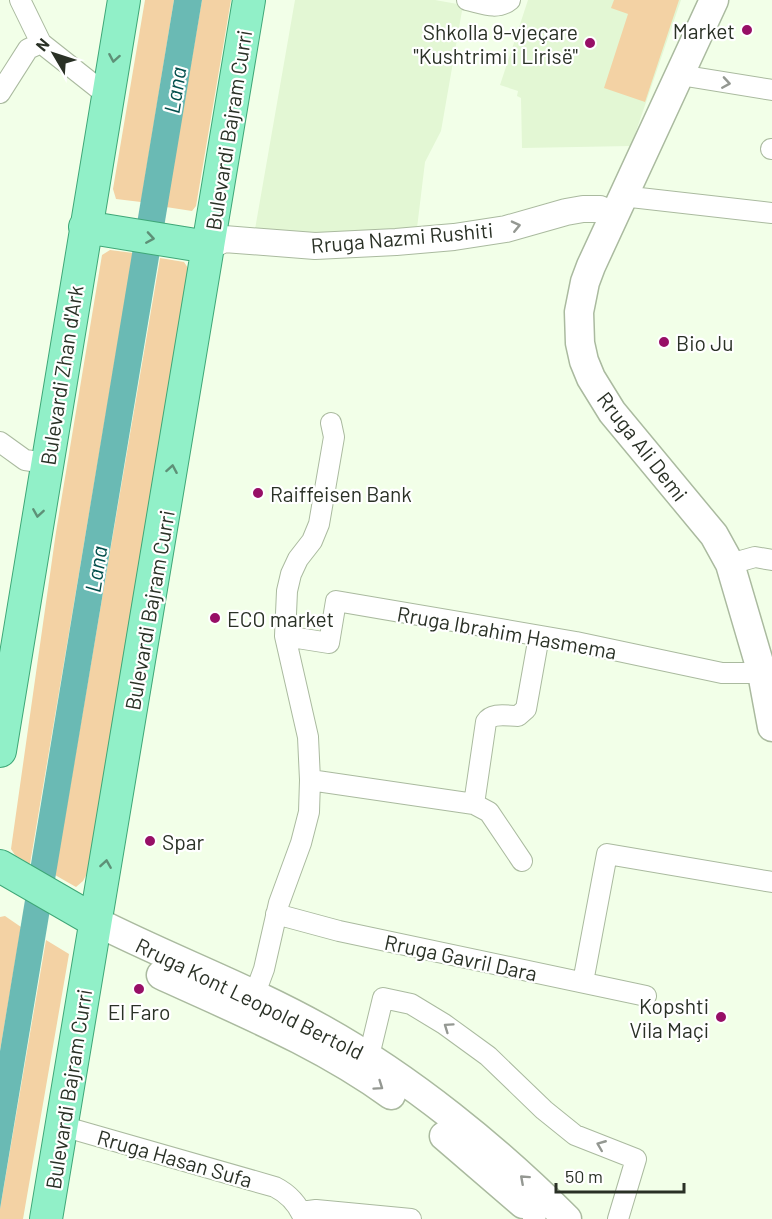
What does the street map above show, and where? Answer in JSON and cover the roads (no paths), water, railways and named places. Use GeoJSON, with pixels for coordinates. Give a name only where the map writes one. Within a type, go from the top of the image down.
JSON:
{"type":"FeatureCollection","features":[{"type":"Feature","properties":{"kind":"main road","name":"Bulevardi Zhan d'Ark"},"geometry":{"type":"LineString","coordinates":[[0,751],[46,463],[100,219],[108,96],[124,0]]}},
{"type":"Feature","properties":{"kind":"main road","name":"Bulevardi Bajram Curri"},"geometry":{"type":"LineString","coordinates":[[46,1219],[62,1126],[82,925],[249,0]]}},
{"type":"Feature","properties":{"kind":"main road","name":"Rruga Ali Demi"},"geometry":{"type":"LineString","coordinates":[[714,0],[591,266],[581,300],[580,343],[591,378],[612,412],[714,535],[730,564],[762,673],[772,727]]}},
{"type":"Feature","properties":{"kind":"main road","name":"Rruga Nazmi Rushiti"},"geometry":{"type":"LineString","coordinates":[[100,219],[205,236]]}},
{"type":"Feature","properties":{"kind":"main road"},"geometry":{"type":"LineString","coordinates":[[8,881],[82,925]]}},
{"type":"Feature","properties":{"kind":"main road","name":"Rruga Kont Leopold Bertold"},"geometry":{"type":"LineString","coordinates":[[82,925],[254,996],[321,1028],[369,1056],[420,1092],[492,1151],[567,1219]]}},
{"type":"Feature","properties":{"kind":"main road","name":"Rruga Kont Leopold Bertold"},"geometry":{"type":"LineString","coordinates":[[82,925],[311,1045],[372,1081],[421,1116],[536,1218]]}},
{"type":"Feature","properties":{"kind":"street"},"geometry":{"type":"LineString","coordinates":[[20,0],[41,43],[108,96]]}},
{"type":"Feature","properties":{"kind":"street"},"geometry":{"type":"LineString","coordinates":[[467,0],[500,6],[510,0]]}},
{"type":"Feature","properties":{"kind":"street"},"geometry":{"type":"LineString","coordinates":[[0,93],[28,49],[41,43]]}},
{"type":"Feature","properties":{"kind":"street"},"geometry":{"type":"LineString","coordinates":[[680,75],[772,90]]}},
{"type":"Feature","properties":{"kind":"street"},"geometry":{"type":"LineString","coordinates":[[618,206],[772,213]]}},
{"type":"Feature","properties":{"kind":"street","name":"Rruga Nazmi Rushiti"},"geometry":{"type":"LineString","coordinates":[[205,236],[315,246],[396,242],[454,237],[506,229],[566,212],[618,206]]}},
{"type":"Feature","properties":{"kind":"street"},"geometry":{"type":"LineString","coordinates":[[254,996],[270,945],[276,914],[301,843],[309,812],[308,737],[285,636],[287,591],[291,574],[312,541],[319,524],[334,437],[331,423]]}},
{"type":"Feature","properties":{"kind":"street"},"geometry":{"type":"LineString","coordinates":[[0,442],[25,460],[46,463]]}},
{"type":"Feature","properties":{"kind":"street"},"geometry":{"type":"LineString","coordinates":[[730,564],[755,557],[772,560]]}},
{"type":"Feature","properties":{"kind":"street","name":"Rruga Ibrahim Hasmema"},"geometry":{"type":"LineString","coordinates":[[285,636],[329,643],[336,601],[539,636],[722,673],[762,673]]}},
{"type":"Feature","properties":{"kind":"street"},"geometry":{"type":"LineString","coordinates":[[474,804],[486,722],[489,717],[494,716],[518,716],[526,709],[539,636]]}},
{"type":"Feature","properties":{"kind":"street"},"geometry":{"type":"LineString","coordinates":[[310,780],[474,804],[489,812],[522,861]]}},
{"type":"Feature","properties":{"kind":"street"},"geometry":{"type":"LineString","coordinates":[[584,982],[607,854],[772,882]]}},
{"type":"Feature","properties":{"kind":"street","name":"Rruga Gavril Dara"},"geometry":{"type":"LineString","coordinates":[[276,914],[339,931],[646,996]]}},
{"type":"Feature","properties":{"kind":"street"},"geometry":{"type":"LineString","coordinates":[[369,1056],[383,998],[411,1004],[444,1024],[488,1056],[544,1110],[575,1135],[636,1159],[618,1219]]}},
{"type":"Feature","properties":{"kind":"street","name":"Rruga Hasan Sufa"},"geometry":{"type":"LineString","coordinates":[[62,1126],[275,1187],[287,1193],[303,1215]]}},
{"type":"Feature","properties":{"kind":"street"},"geometry":{"type":"LineString","coordinates":[[303,1215],[316,1210],[411,1219]]}},
{"type":"Feature","properties":{"kind":"water","name":"Lana"},"geometry":{"type":"Polygon","coordinates":[[[174,0],[202,0],[0,1209],[0,1051],[174,0]]]}},
{"type":"Feature","properties":{"kind":"place","name":"Market"},"geometry":{"type":"Point","coordinates":[747,30]}},
{"type":"Feature","properties":{"kind":"place","name":"Shkolla 9-vjeçare \"Kushtrimi i Lirisë\""},"geometry":{"type":"Point","coordinates":[590,43]}},
{"type":"Feature","properties":{"kind":"place","name":"Bio Ju"},"geometry":{"type":"Point","coordinates":[664,342]}},
{"type":"Feature","properties":{"kind":"place","name":"Raiffeisen Bank"},"geometry":{"type":"Point","coordinates":[258,493]}},
{"type":"Feature","properties":{"kind":"place","name":"ECO market"},"geometry":{"type":"Point","coordinates":[215,618]}},
{"type":"Feature","properties":{"kind":"place","name":"Spar"},"geometry":{"type":"Point","coordinates":[150,841]}},
{"type":"Feature","properties":{"kind":"place","name":"El Faro"},"geometry":{"type":"Point","coordinates":[139,989]}},
{"type":"Feature","properties":{"kind":"place","name":"Kopshti Vila Maçi"},"geometry":{"type":"Point","coordinates":[721,1017]}}]}
